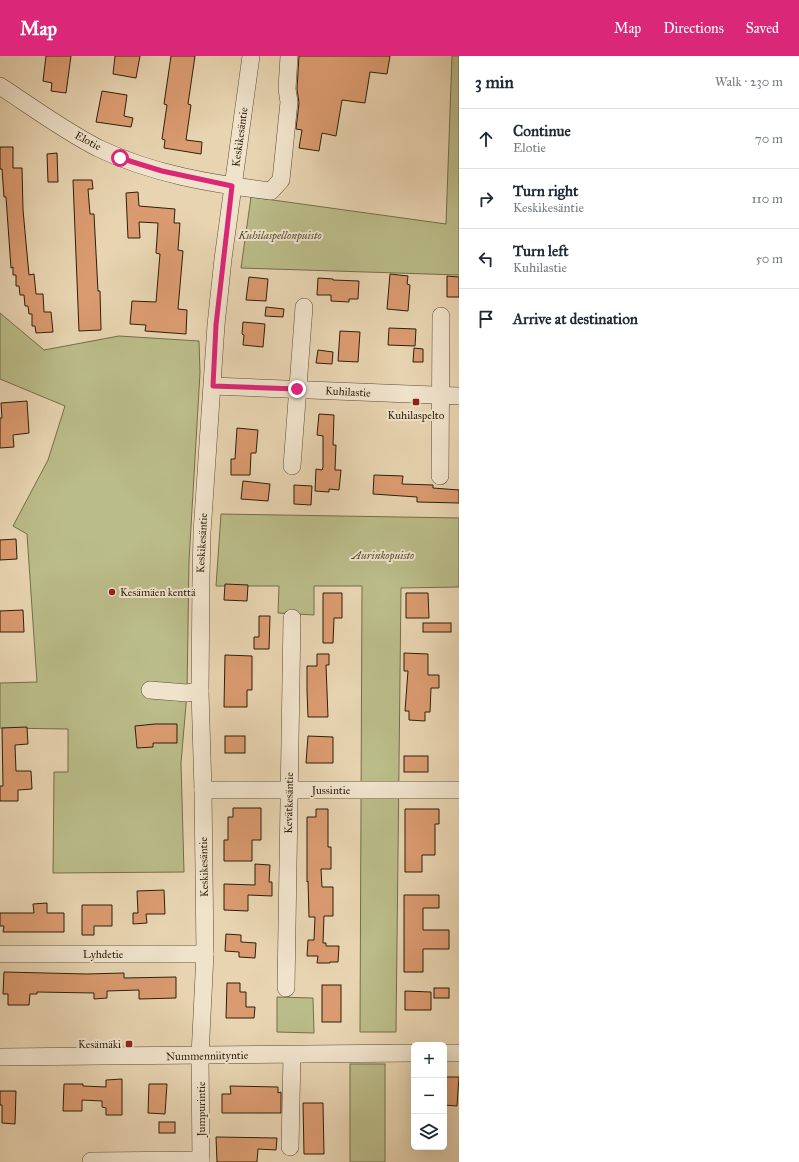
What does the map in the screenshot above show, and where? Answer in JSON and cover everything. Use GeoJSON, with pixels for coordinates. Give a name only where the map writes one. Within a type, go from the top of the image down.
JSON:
{"type":"FeatureCollection","features":[{"type":"Feature","properties":{"kind":"street","name":"Keskikesäntie"},"geometry":{"type":"LineString","coordinates":[[200,1056],[205,954],[200,691],[201,561],[216,325],[232,186],[251,56]]}},
{"type":"Feature","properties":{"kind":"street","name":"Elotie"},"geometry":{"type":"LineString","coordinates":[[0,86],[76,136],[120,158],[162,171],[232,186],[271,191],[281,180],[289,102],[289,56]]}},
{"type":"Feature","properties":{"kind":"street"},"geometry":{"type":"LineString","coordinates":[[292,466],[304,307]]}},
{"type":"Feature","properties":{"kind":"street"},"geometry":{"type":"LineString","coordinates":[[440,476],[441,316]]}},
{"type":"Feature","properties":{"kind":"street","name":"Kuhilastie"},"geometry":{"type":"LineString","coordinates":[[213,386],[459,396]]}},
{"type":"Feature","properties":{"kind":"street","name":"Kevätkesäntie"},"geometry":{"type":"LineString","coordinates":[[286,988],[292,618]]}},
{"type":"Feature","properties":{"kind":"street"},"geometry":{"type":"LineString","coordinates":[[150,690],[187,693],[200,691]]}},
{"type":"Feature","properties":{"kind":"street","name":"Jussintie"},"geometry":{"type":"LineString","coordinates":[[203,790],[459,790]]}},
{"type":"Feature","properties":{"kind":"street","name":"Lyhdetie"},"geometry":{"type":"LineString","coordinates":[[0,954],[205,954]]}},
{"type":"Feature","properties":{"kind":"street","name":"Nummenniityntie"},"geometry":{"type":"LineString","coordinates":[[0,1057],[411,1053]]}},
{"type":"Feature","properties":{"kind":"street"},"geometry":{"type":"LineString","coordinates":[[447,1053],[459,1053]]}},
{"type":"Feature","properties":{"kind":"street"},"geometry":{"type":"LineString","coordinates":[[290,1147],[292,1055]]}},
{"type":"Feature","properties":{"kind":"street","name":"Jumpurintie"},"geometry":{"type":"LineString","coordinates":[[200,1056],[201,1161]]}},
{"type":"Feature","properties":{"kind":"street"},"geometry":{"type":"LineString","coordinates":[[91,1161],[201,1161]]}},
{"type":"Feature","properties":{"kind":"green space","name":"Kuhilaspellonpuisto"},"geometry":{"type":"Polygon","coordinates":[[[452,56],[459,56],[459,275],[241,268],[251,197],[446,224],[452,56]]]}},
{"type":"Feature","properties":{"kind":"green space"},"geometry":{"type":"Polygon","coordinates":[[[0,313],[44,350],[119,336],[199,341],[200,373],[189,561],[187,693],[181,763],[184,872],[53,873],[54,772],[68,772],[68,729],[0,728],[0,683],[37,682],[27,534],[13,526],[48,460],[65,406],[0,379],[0,313]]]}},
{"type":"Feature","properties":{"kind":"green space","name":"Aurinkopuisto"},"geometry":{"type":"Polygon","coordinates":[[[221,514],[459,518],[459,587],[401,588],[396,1032],[360,1032],[362,586],[314,586],[314,615],[278,613],[279,586],[216,586],[221,514]]]}},
{"type":"Feature","properties":{"kind":"green space"},"geometry":{"type":"Polygon","coordinates":[[[277,997],[313,998],[314,1033],[277,1032],[277,997]]]}},
{"type":"Feature","properties":{"kind":"green space"},"geometry":{"type":"Polygon","coordinates":[[[350,1064],[385,1064],[385,1162],[350,1162],[350,1064]]]}},
{"type":"Feature","properties":{"kind":"building"},"geometry":{"type":"Polygon","coordinates":[[[46,56],[71,56],[66,93],[51,91],[52,83],[43,81],[46,56]]]}},
{"type":"Feature","properties":{"kind":"building"},"geometry":{"type":"Polygon","coordinates":[[[115,56],[140,56],[136,78],[113,74],[115,56]]]}},
{"type":"Feature","properties":{"kind":"building"},"geometry":{"type":"Polygon","coordinates":[[[171,56],[195,56],[188,104],[191,105],[186,140],[202,142],[201,154],[164,148],[165,140],[162,139],[167,105],[164,104],[171,56]]]}},
{"type":"Feature","properties":{"kind":"building"},"geometry":{"type":"Polygon","coordinates":[[[299,56],[390,56],[387,74],[370,72],[365,103],[342,100],[336,136],[322,133],[319,151],[299,148],[302,130],[296,129],[299,103],[297,89],[299,56]]]}},
{"type":"Feature","properties":{"kind":"building"},"geometry":{"type":"Polygon","coordinates":[[[102,91],[127,95],[124,116],[133,118],[131,127],[96,122],[102,91]]]}},
{"type":"Feature","properties":{"kind":"building"},"geometry":{"type":"Polygon","coordinates":[[[0,147],[13,147],[13,168],[22,168],[23,210],[29,275],[34,274],[36,294],[43,294],[44,312],[51,312],[53,332],[36,333],[35,326],[32,326],[32,314],[29,314],[28,306],[25,306],[24,295],[20,295],[19,286],[16,286],[16,275],[13,275],[13,267],[11,268],[6,197],[4,197],[2,169],[0,169],[0,147]]]}},
{"type":"Feature","properties":{"kind":"building"},"geometry":{"type":"Polygon","coordinates":[[[57,153],[58,182],[48,182],[47,154],[57,153]]]}},
{"type":"Feature","properties":{"kind":"building"},"geometry":{"type":"Polygon","coordinates":[[[73,180],[92,180],[93,189],[88,189],[90,214],[94,214],[98,291],[100,291],[101,330],[79,331],[73,180]]]}},
{"type":"Feature","properties":{"kind":"building"},"geometry":{"type":"Polygon","coordinates":[[[138,192],[139,206],[175,209],[174,223],[180,223],[178,250],[183,251],[178,309],[187,310],[186,334],[145,331],[146,325],[130,324],[132,301],[156,302],[160,254],[156,253],[158,223],[139,222],[140,238],[128,238],[126,193],[138,192]]]}},
{"type":"Feature","properties":{"kind":"building"},"geometry":{"type":"Polygon","coordinates":[[[390,274],[408,276],[407,284],[410,285],[408,311],[387,309],[390,274]]]}},
{"type":"Feature","properties":{"kind":"building"},"geometry":{"type":"Polygon","coordinates":[[[447,276],[459,277],[459,297],[447,297],[447,276]]]}},
{"type":"Feature","properties":{"kind":"building"},"geometry":{"type":"Polygon","coordinates":[[[249,277],[268,279],[266,301],[246,300],[249,277]]]}},
{"type":"Feature","properties":{"kind":"building"},"geometry":{"type":"Polygon","coordinates":[[[318,278],[359,281],[358,299],[349,299],[349,302],[331,301],[331,295],[317,295],[318,278]]]}},
{"type":"Feature","properties":{"kind":"building"},"geometry":{"type":"Polygon","coordinates":[[[266,307],[284,309],[283,317],[265,316],[266,307]]]}},
{"type":"Feature","properties":{"kind":"building"},"geometry":{"type":"Polygon","coordinates":[[[243,322],[265,324],[263,347],[243,345],[243,322]]]}},
{"type":"Feature","properties":{"kind":"building"},"geometry":{"type":"Polygon","coordinates":[[[389,328],[416,329],[415,346],[388,345],[389,328]]]}},
{"type":"Feature","properties":{"kind":"building"},"geometry":{"type":"Polygon","coordinates":[[[340,331],[360,332],[358,362],[338,361],[340,331]]]}},
{"type":"Feature","properties":{"kind":"building"},"geometry":{"type":"Polygon","coordinates":[[[414,348],[423,349],[423,362],[413,362],[414,348]]]}},
{"type":"Feature","properties":{"kind":"building"},"geometry":{"type":"Polygon","coordinates":[[[318,350],[333,352],[332,364],[316,363],[318,350]]]}},
{"type":"Feature","properties":{"kind":"building"},"geometry":{"type":"Polygon","coordinates":[[[27,401],[29,433],[13,435],[14,447],[0,448],[0,418],[2,418],[1,403],[27,401]]]}},
{"type":"Feature","properties":{"kind":"building"},"geometry":{"type":"Polygon","coordinates":[[[319,414],[334,415],[333,445],[336,445],[335,470],[341,470],[339,490],[329,489],[329,492],[315,491],[316,469],[322,470],[323,467],[323,436],[317,435],[319,414]]]}},
{"type":"Feature","properties":{"kind":"building"},"geometry":{"type":"Polygon","coordinates":[[[237,428],[258,430],[256,453],[251,453],[250,475],[231,475],[231,459],[235,459],[237,428]]]}},
{"type":"Feature","properties":{"kind":"building"},"geometry":{"type":"Polygon","coordinates":[[[374,475],[403,476],[402,484],[433,485],[433,488],[459,490],[459,503],[417,502],[417,497],[373,494],[374,475]]]}},
{"type":"Feature","properties":{"kind":"building"},"geometry":{"type":"Polygon","coordinates":[[[243,481],[270,484],[268,501],[241,499],[243,481]]]}},
{"type":"Feature","properties":{"kind":"building"},"geometry":{"type":"Polygon","coordinates":[[[294,485],[312,486],[311,505],[294,504],[294,485]]]}},
{"type":"Feature","properties":{"kind":"building"},"geometry":{"type":"Polygon","coordinates":[[[16,539],[17,559],[0,560],[0,540],[16,539]]]}},
{"type":"Feature","properties":{"kind":"building"},"geometry":{"type":"Polygon","coordinates":[[[225,584],[248,585],[247,601],[224,600],[225,584]]]}},
{"type":"Feature","properties":{"kind":"building"},"geometry":{"type":"Polygon","coordinates":[[[323,593],[342,593],[342,618],[334,618],[333,643],[323,643],[323,593]]]}},
{"type":"Feature","properties":{"kind":"building"},"geometry":{"type":"Polygon","coordinates":[[[406,593],[428,593],[429,618],[406,618],[406,593]]]}},
{"type":"Feature","properties":{"kind":"building"},"geometry":{"type":"Polygon","coordinates":[[[23,610],[24,632],[0,632],[0,611],[23,610]]]}},
{"type":"Feature","properties":{"kind":"building"},"geometry":{"type":"Polygon","coordinates":[[[259,616],[270,616],[269,649],[254,649],[254,637],[259,637],[259,616]]]}},
{"type":"Feature","properties":{"kind":"building"},"geometry":{"type":"Polygon","coordinates":[[[423,623],[451,623],[451,632],[423,632],[423,623]]]}},
{"type":"Feature","properties":{"kind":"building"},"geometry":{"type":"Polygon","coordinates":[[[404,653],[428,654],[428,675],[439,675],[439,688],[431,688],[430,712],[425,712],[425,721],[409,720],[409,711],[405,711],[408,671],[404,671],[404,653]]]}},
{"type":"Feature","properties":{"kind":"building"},"geometry":{"type":"Polygon","coordinates":[[[317,654],[329,654],[329,665],[326,665],[328,717],[308,717],[307,666],[317,666],[317,654]]]}},
{"type":"Feature","properties":{"kind":"building"},"geometry":{"type":"Polygon","coordinates":[[[225,655],[252,656],[252,690],[247,690],[247,707],[224,707],[225,655]]]}},
{"type":"Feature","properties":{"kind":"building"},"geometry":{"type":"Polygon","coordinates":[[[177,724],[177,743],[153,743],[153,747],[137,748],[135,726],[177,724]]]}},
{"type":"Feature","properties":{"kind":"building"},"geometry":{"type":"Polygon","coordinates":[[[27,727],[28,744],[15,745],[16,771],[31,771],[32,789],[18,790],[18,801],[0,801],[0,786],[3,786],[2,728],[27,727]]]}},
{"type":"Feature","properties":{"kind":"building"},"geometry":{"type":"Polygon","coordinates":[[[225,736],[245,736],[245,753],[225,753],[225,736]]]}},
{"type":"Feature","properties":{"kind":"building"},"geometry":{"type":"Polygon","coordinates":[[[308,736],[333,737],[333,763],[306,763],[308,736]]]}},
{"type":"Feature","properties":{"kind":"building"},"geometry":{"type":"Polygon","coordinates":[[[404,756],[428,756],[428,772],[404,772],[404,756]]]}},
{"type":"Feature","properties":{"kind":"building"},"geometry":{"type":"Polygon","coordinates":[[[233,808],[261,808],[261,840],[252,840],[252,861],[224,861],[224,840],[228,840],[228,817],[233,817],[233,808]]]}},
{"type":"Feature","properties":{"kind":"building"},"geometry":{"type":"Polygon","coordinates":[[[316,809],[328,809],[328,847],[331,847],[331,869],[321,869],[322,887],[333,887],[333,916],[324,916],[323,943],[326,943],[326,946],[339,946],[338,962],[330,963],[317,963],[318,956],[307,956],[308,940],[314,940],[315,917],[309,917],[308,881],[307,882],[307,817],[316,817],[316,809]]]}},
{"type":"Feature","properties":{"kind":"building"},"geometry":{"type":"Polygon","coordinates":[[[405,809],[439,809],[439,824],[435,824],[435,855],[422,855],[422,872],[405,872],[405,809]]]}},
{"type":"Feature","properties":{"kind":"building"},"geometry":{"type":"Polygon","coordinates":[[[255,864],[270,865],[269,882],[272,882],[272,896],[248,895],[248,911],[224,910],[224,884],[255,885],[255,864]]]}},
{"type":"Feature","properties":{"kind":"building"},"geometry":{"type":"Polygon","coordinates":[[[164,890],[165,914],[146,914],[147,923],[133,924],[133,913],[138,913],[137,891],[164,890]]]}},
{"type":"Feature","properties":{"kind":"building"},"geometry":{"type":"Polygon","coordinates":[[[404,895],[439,895],[439,908],[423,908],[423,930],[449,930],[449,949],[423,949],[423,972],[404,972],[404,895]]]}},
{"type":"Feature","properties":{"kind":"building"},"geometry":{"type":"Polygon","coordinates":[[[47,903],[47,913],[64,913],[64,932],[3,932],[4,926],[0,926],[0,913],[34,913],[33,904],[47,903]]]}},
{"type":"Feature","properties":{"kind":"building"},"geometry":{"type":"Polygon","coordinates":[[[82,905],[112,905],[112,926],[94,926],[94,935],[82,935],[82,905]]]}},
{"type":"Feature","properties":{"kind":"building"},"geometry":{"type":"Polygon","coordinates":[[[226,934],[241,935],[241,942],[256,943],[255,958],[239,957],[239,952],[225,951],[226,934]]]}},
{"type":"Feature","properties":{"kind":"building"},"geometry":{"type":"Polygon","coordinates":[[[4,972],[87,974],[124,973],[124,978],[176,977],[176,998],[139,999],[139,990],[107,991],[107,998],[94,999],[94,993],[37,992],[37,994],[30,994],[29,1005],[8,1005],[8,994],[3,994],[4,972]]]}},
{"type":"Feature","properties":{"kind":"building"},"geometry":{"type":"Polygon","coordinates":[[[227,983],[240,983],[240,992],[246,992],[246,1007],[255,1007],[254,1018],[226,1018],[227,983]]]}},
{"type":"Feature","properties":{"kind":"building"},"geometry":{"type":"Polygon","coordinates":[[[322,985],[341,985],[341,1022],[322,1022],[322,985]]]}},
{"type":"Feature","properties":{"kind":"building"},"geometry":{"type":"Polygon","coordinates":[[[434,988],[449,988],[449,998],[434,998],[434,988]]]}},
{"type":"Feature","properties":{"kind":"building"},"geometry":{"type":"Polygon","coordinates":[[[405,991],[431,992],[431,1010],[405,1010],[405,991]]]}},
{"type":"Feature","properties":{"kind":"building"},"geometry":{"type":"Polygon","coordinates":[[[447,1077],[459,1077],[457,1106],[447,1105],[447,1077]]]}},
{"type":"Feature","properties":{"kind":"building"},"geometry":{"type":"Polygon","coordinates":[[[122,1079],[122,1115],[106,1115],[106,1108],[102,1107],[102,1101],[82,1100],[82,1111],[63,1111],[64,1084],[83,1084],[83,1086],[106,1087],[106,1080],[122,1079]]]}},
{"type":"Feature","properties":{"kind":"building"},"geometry":{"type":"Polygon","coordinates":[[[149,1084],[167,1084],[165,1114],[148,1113],[149,1084]]]}},
{"type":"Feature","properties":{"kind":"building"},"geometry":{"type":"Polygon","coordinates":[[[230,1086],[278,1087],[278,1093],[281,1092],[281,1113],[222,1113],[222,1094],[231,1094],[230,1086]]]}},
{"type":"Feature","properties":{"kind":"building"},"geometry":{"type":"Polygon","coordinates":[[[0,1091],[16,1091],[15,1124],[2,1123],[0,1091]]]}},
{"type":"Feature","properties":{"kind":"building"},"geometry":{"type":"Polygon","coordinates":[[[303,1103],[323,1103],[324,1154],[304,1154],[303,1103]]]}},
{"type":"Feature","properties":{"kind":"building"},"geometry":{"type":"Polygon","coordinates":[[[159,1122],[175,1122],[175,1133],[159,1133],[159,1122]]]}},
{"type":"Feature","properties":{"kind":"building"},"geometry":{"type":"Polygon","coordinates":[[[216,1137],[277,1138],[276,1150],[258,1149],[257,1162],[217,1162],[216,1137]]]}},
{"type":"Feature","properties":{"kind":"place","name":"Kuhilaspelto"},"geometry":{"type":"Point","coordinates":[416,402]}},
{"type":"Feature","properties":{"kind":"place","name":"Kesämäen kenttä"},"geometry":{"type":"Point","coordinates":[112,592]}},
{"type":"Feature","properties":{"kind":"place","name":"Kesämäki"},"geometry":{"type":"Point","coordinates":[129,1044]}},
{"type":"Feature","properties":{"kind":"route"},"geometry":{"type":"LineString","coordinates":[[120,158],[184,177],[232,186],[216,325],[213,386],[297,389]]}}]}
